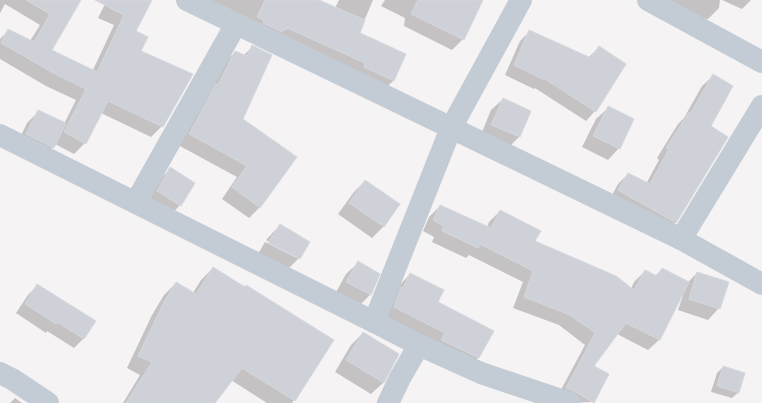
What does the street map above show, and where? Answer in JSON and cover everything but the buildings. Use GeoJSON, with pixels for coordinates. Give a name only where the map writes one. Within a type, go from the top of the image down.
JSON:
{"type":"FeatureCollection","features":[{"type":"Feature","properties":{"kind":"street"},"geometry":{"type":"LineString","coordinates":[[187,0],[681,238],[762,284]]}},
{"type":"Feature","properties":{"kind":"street"},"geometry":{"type":"LineString","coordinates":[[374,322],[452,128],[521,0]]}},
{"type":"Feature","properties":{"kind":"street"},"geometry":{"type":"LineString","coordinates":[[648,0],[762,62]]}},
{"type":"Feature","properties":{"kind":"street"},"geometry":{"type":"LineString","coordinates":[[136,202],[236,24]]}},
{"type":"Feature","properties":{"kind":"street"},"geometry":{"type":"LineString","coordinates":[[681,238],[762,106]]}},
{"type":"Feature","properties":{"kind":"street"},"geometry":{"type":"LineString","coordinates":[[0,135],[418,345],[481,373],[570,403]]}},
{"type":"Feature","properties":{"kind":"street"},"geometry":{"type":"LineString","coordinates":[[388,403],[418,345]]}},
{"type":"Feature","properties":{"kind":"street"},"geometry":{"type":"LineString","coordinates":[[0,373],[12,379],[48,403]]}}]}
